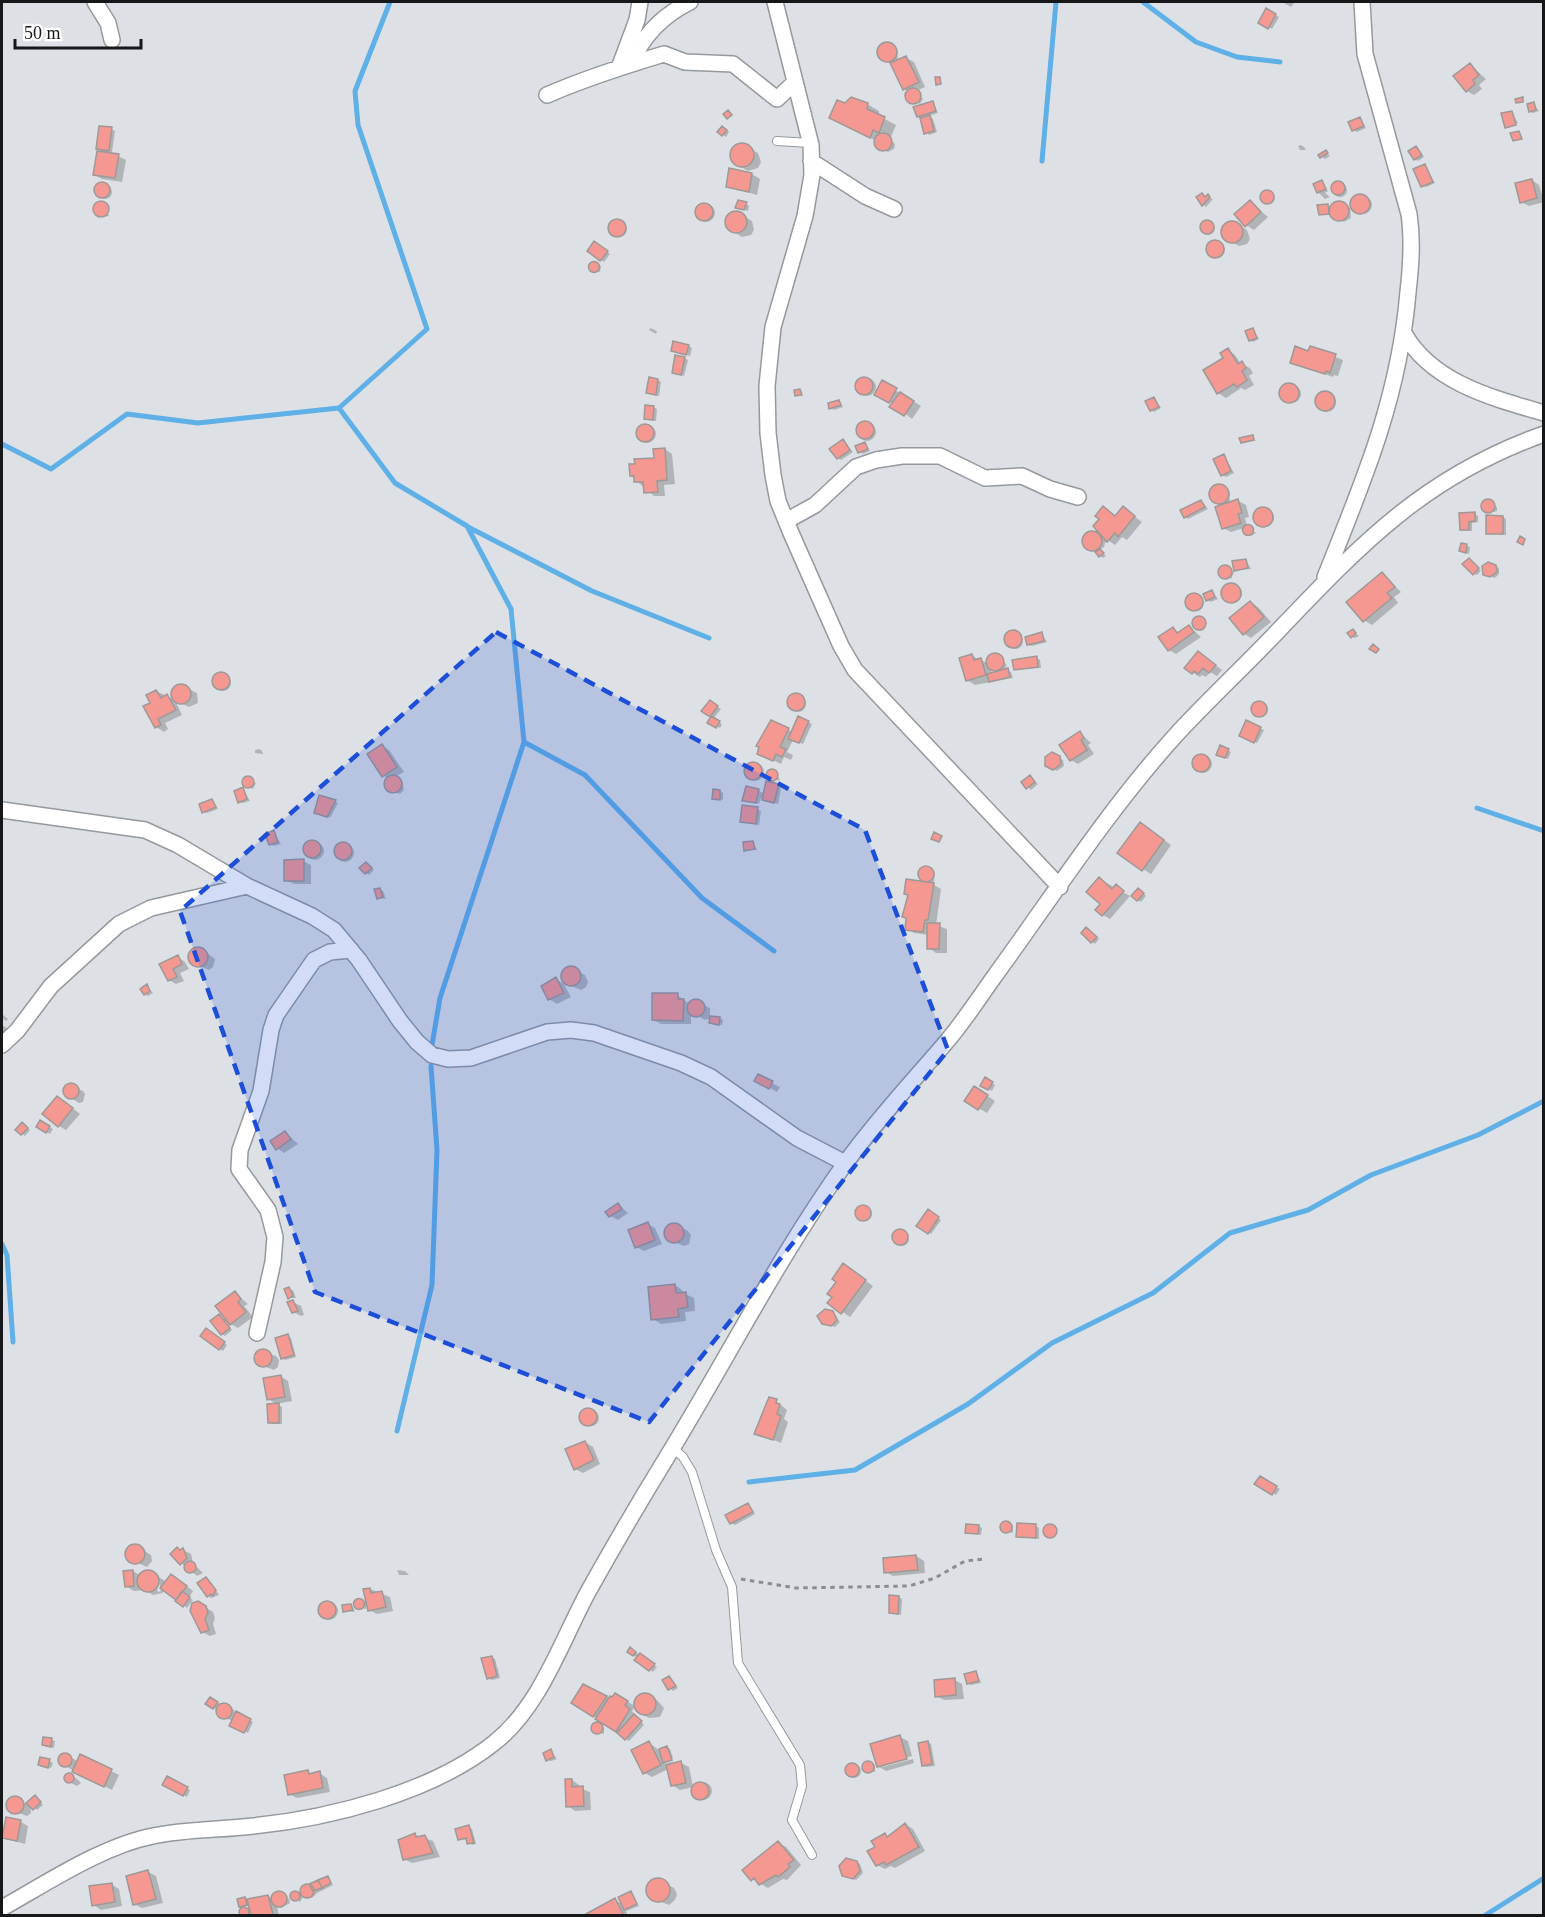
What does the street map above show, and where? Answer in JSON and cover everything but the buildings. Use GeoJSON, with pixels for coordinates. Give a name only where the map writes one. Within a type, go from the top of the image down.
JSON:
{"type":"FeatureCollection","features":[{"type":"Feature","properties":{"kind":"street"},"geometry":{"type":"LineString","coordinates":[[95,2],[108,23],[112,40]]}},
{"type":"Feature","properties":{"kind":"street"},"geometry":{"type":"LineString","coordinates":[[625,66],[640,2]]}},
{"type":"Feature","properties":{"kind":"street"},"geometry":{"type":"LineString","coordinates":[[625,66],[654,27],[690,2]]}},
{"type":"Feature","properties":{"kind":"street"},"geometry":{"type":"LineString","coordinates":[[776,2],[810,142],[812,175],[805,216],[773,327],[767,387],[768,433],[778,501],[841,646],[855,670],[1060,887]]}},
{"type":"Feature","properties":{"kind":"street"},"geometry":{"type":"LineString","coordinates":[[1322,583],[1367,475],[1387,415],[1404,333],[1413,235],[1394,152],[1365,54],[1362,2]]}},
{"type":"Feature","properties":{"kind":"street"},"geometry":{"type":"LineString","coordinates":[[547,95],[664,54],[685,62],[733,64],[777,99]]}},
{"type":"Feature","properties":{"kind":"street"},"geometry":{"type":"LineString","coordinates":[[795,82],[774,101],[790,107],[804,119]]}},
{"type":"Feature","properties":{"kind":"street"},"geometry":{"type":"LineString","coordinates":[[811,161],[865,196],[894,209]]}},
{"type":"Feature","properties":{"kind":"street"},"geometry":{"type":"LineString","coordinates":[[1404,333],[1413,350],[1442,374],[1493,396],[1544,412]]}},
{"type":"Feature","properties":{"kind":"street"},"geometry":{"type":"LineString","coordinates":[[2,1908],[118,1846],[151,1836],[256,1826],[319,1815],[400,1793],[464,1762],[496,1742],[522,1712],[544,1678],[589,1591],[726,1361],[788,1250],[845,1164],[882,1116],[952,1035],[1127,793],[1177,734],[1365,541],[1410,504],[1506,447],[1544,434]]}},
{"type":"Feature","properties":{"kind":"street"},"geometry":{"type":"LineString","coordinates":[[786,521],[815,505],[856,467],[876,460],[902,456],[940,456],[986,478],[1022,476],[1050,489],[1078,497]]}},
{"type":"Feature","properties":{"kind":"street"},"geometry":{"type":"LineString","coordinates":[[2,810],[145,830],[178,845],[247,886],[327,925],[351,950],[400,1021],[417,1042],[432,1055],[448,1059],[471,1058],[547,1032],[571,1030],[594,1033],[681,1063],[711,1077],[796,1138],[845,1164]]}},
{"type":"Feature","properties":{"kind":"street"},"geometry":{"type":"LineString","coordinates":[[2,1045],[17,1032],[51,986],[118,924],[151,908],[247,886]]}},
{"type":"Feature","properties":{"kind":"street"},"geometry":{"type":"LineString","coordinates":[[257,1333],[273,1262],[275,1237],[267,1210],[239,1169],[240,1150],[261,1091],[271,1030],[276,1015],[314,960],[330,952],[351,950]]}},
{"type":"Feature","properties":{"kind":"lane"},"geometry":{"type":"LineString","coordinates":[[777,141],[810,142]]}},
{"type":"Feature","properties":{"kind":"lane"},"geometry":{"type":"LineString","coordinates":[[673,1448],[683,1457],[692,1472],[716,1550],[732,1587],[738,1663],[800,1765],[802,1786],[792,1820],[812,1855]]}},
{"type":"Feature","properties":{"kind":"path"},"geometry":{"type":"LineString","coordinates":[[728,1576],[796,1588],[909,1586],[935,1578],[965,1562],[984,1559]]}},
{"type":"Feature","properties":{"kind":"highlighted area"},"geometry":{"type":"Polygon","coordinates":[[[496,632],[865,830],[948,1050],[649,1422],[315,1292],[180,911],[496,632]]]}},
{"type":"Feature","properties":{"kind":"waterway"},"geometry":{"type":"LineString","coordinates":[[2,444],[51,469],[127,414],[198,423],[339,408],[427,329],[358,125],[355,91],[390,2]]}},
{"type":"Feature","properties":{"kind":"waterway"},"geometry":{"type":"LineString","coordinates":[[1042,161],[1056,2]]}},
{"type":"Feature","properties":{"kind":"waterway"},"geometry":{"type":"LineString","coordinates":[[1143,2],[1196,42],[1237,57],[1280,62]]}},
{"type":"Feature","properties":{"kind":"waterway"},"geometry":{"type":"LineString","coordinates":[[339,408],[395,483],[467,526],[511,609],[524,742],[440,998],[432,1045]]}},
{"type":"Feature","properties":{"kind":"waterway"},"geometry":{"type":"LineString","coordinates":[[468,527],[592,591],[709,638]]}},
{"type":"Feature","properties":{"kind":"waterway"},"geometry":{"type":"LineString","coordinates":[[524,742],[585,775],[702,898],[774,951]]}},
{"type":"Feature","properties":{"kind":"waterway"},"geometry":{"type":"LineString","coordinates":[[1477,808],[1544,831]]}},
{"type":"Feature","properties":{"kind":"waterway"},"geometry":{"type":"LineString","coordinates":[[397,1431],[432,1285],[437,1150],[431,1066]]}},
{"type":"Feature","properties":{"kind":"waterway"},"geometry":{"type":"LineString","coordinates":[[749,1482],[855,1470],[968,1404],[1052,1343],[1153,1293],[1230,1233],[1308,1210],[1371,1175],[1478,1135],[1544,1101]]}},
{"type":"Feature","properties":{"kind":"waterway"},"geometry":{"type":"LineString","coordinates":[[2,1244],[7,1255],[13,1342]]}},
{"type":"Feature","properties":{"kind":"waterway"},"geometry":{"type":"LineString","coordinates":[[1484,1916],[1544,1878]]}}]}
